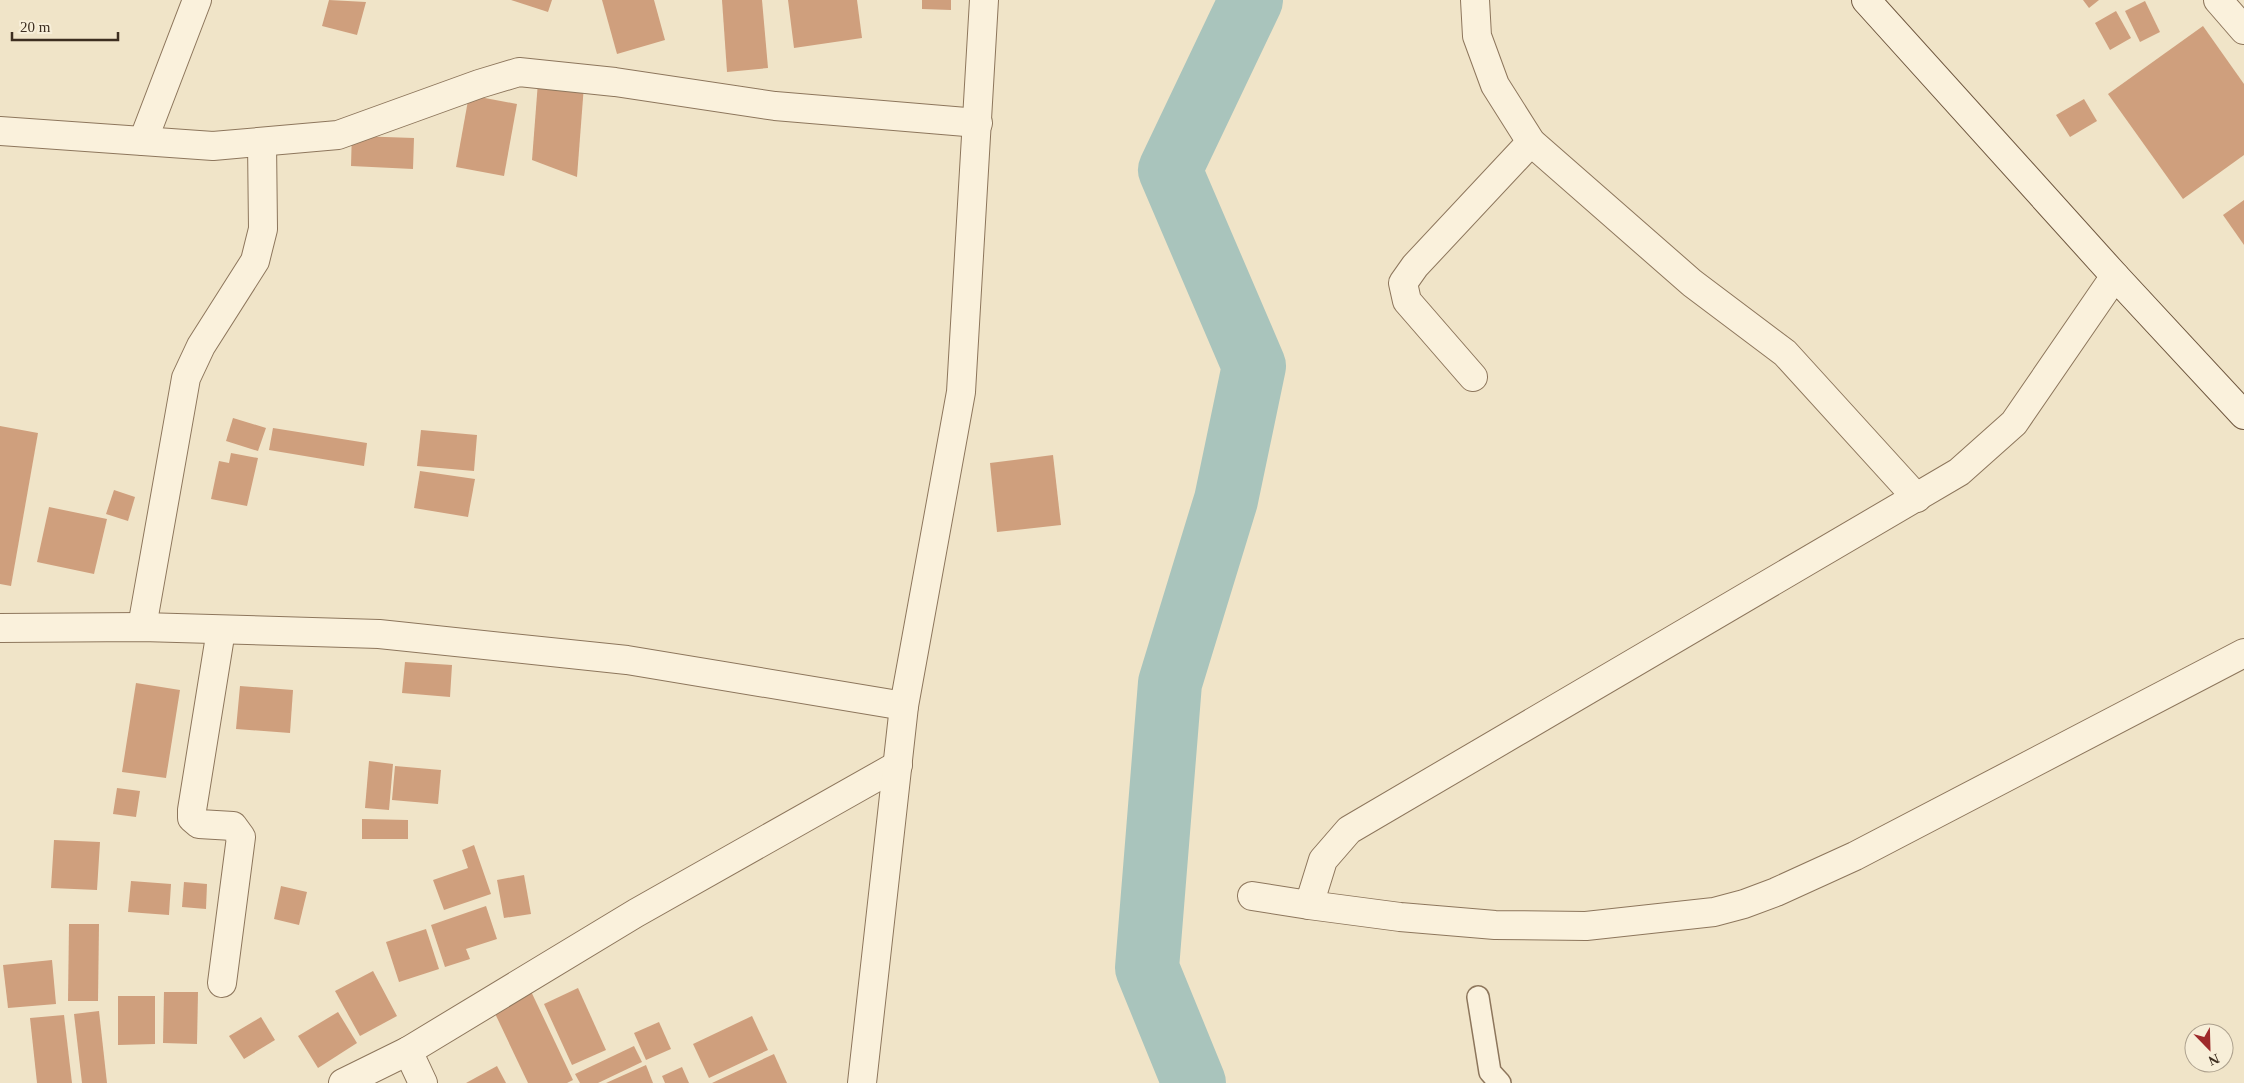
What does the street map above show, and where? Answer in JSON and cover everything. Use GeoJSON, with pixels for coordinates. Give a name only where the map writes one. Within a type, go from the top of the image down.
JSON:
{"type":"FeatureCollection","features":[{"type":"Feature","properties":{"kind":"street"},"geometry":{"type":"LineString","coordinates":[[143,141],[197,0]]}},
{"type":"Feature","properties":{"kind":"street"},"geometry":{"type":"LineString","coordinates":[[862,1083],[904,706],[961,392],[984,0]]}},
{"type":"Feature","properties":{"kind":"street"},"geometry":{"type":"LineString","coordinates":[[1475,0],[1477,36],[1495,85],[1532,142],[1692,283],[1785,353],[1917,498]]}},
{"type":"Feature","properties":{"kind":"street"},"geometry":{"type":"LineString","coordinates":[[1866,0],[2114,276],[2244,415]]}},
{"type":"Feature","properties":{"kind":"street"},"geometry":{"type":"LineString","coordinates":[[2218,0],[2244,30]]}},
{"type":"Feature","properties":{"kind":"street"},"geometry":{"type":"LineString","coordinates":[[0,131],[213,146],[338,135],[479,84],[519,72],[615,82],[775,106],[978,123]]}},
{"type":"Feature","properties":{"kind":"street"},"geometry":{"type":"LineString","coordinates":[[142,628],[186,378],[201,346],[255,261],[263,229],[262,142]]}},
{"type":"Feature","properties":{"kind":"street"},"geometry":{"type":"LineString","coordinates":[[1473,376],[1407,301],[1403,283],[1415,266],[1532,142]]}},
{"type":"Feature","properties":{"kind":"street"},"geometry":{"type":"LineString","coordinates":[[1309,905],[1323,860],[1349,830],[1917,498],[1958,472],[2014,422],[2114,276]]}},
{"type":"Feature","properties":{"kind":"street"},"geometry":{"type":"LineString","coordinates":[[0,628],[142,628],[379,634],[627,660],[904,706]]}},
{"type":"Feature","properties":{"kind":"street"},"geometry":{"type":"LineString","coordinates":[[221,630],[192,818],[199,824],[233,826],[241,837],[222,983]]}},
{"type":"Feature","properties":{"kind":"street"},"geometry":{"type":"LineString","coordinates":[[1252,896],[1400,916],[1495,925],[1586,926],[1714,912],[1744,904],[1776,892],[1855,856],[2244,653]]}},
{"type":"Feature","properties":{"kind":"street"},"geometry":{"type":"LineString","coordinates":[[343,1083],[408,1051],[636,913],[898,765]]}},
{"type":"Feature","properties":{"kind":"street"},"geometry":{"type":"LineString","coordinates":[[408,1051],[423,1083]]}},
{"type":"Feature","properties":{"kind":"lane"},"geometry":{"type":"LineString","coordinates":[[1478,997],[1490,1072],[1500,1083]]}},
{"type":"Feature","properties":{"kind":"building"},"geometry":{"type":"Polygon","coordinates":[[[329,0],[366,2],[357,35],[322,26],[329,0]]]}},
{"type":"Feature","properties":{"kind":"building"},"geometry":{"type":"Polygon","coordinates":[[[511,0],[552,0],[548,12],[511,0]]]}},
{"type":"Feature","properties":{"kind":"building"},"geometry":{"type":"Polygon","coordinates":[[[602,0],[654,0],[665,40],[617,54],[602,0]]]}},
{"type":"Feature","properties":{"kind":"building"},"geometry":{"type":"Polygon","coordinates":[[[722,0],[762,0],[768,68],[727,72],[722,0]]]}},
{"type":"Feature","properties":{"kind":"building"},"geometry":{"type":"Polygon","coordinates":[[[788,0],[857,0],[862,38],[794,48],[788,0]]]}},
{"type":"Feature","properties":{"kind":"building"},"geometry":{"type":"Polygon","coordinates":[[[922,0],[951,0],[951,10],[922,9],[922,0]]]}},
{"type":"Feature","properties":{"kind":"building"},"geometry":{"type":"Polygon","coordinates":[[[2083,0],[2099,0],[2089,8],[2083,0]]]}},
{"type":"Feature","properties":{"kind":"building"},"geometry":{"type":"Polygon","coordinates":[[[2145,1],[2160,32],[2140,42],[2125,11],[2145,1]]]}},
{"type":"Feature","properties":{"kind":"building"},"geometry":{"type":"Polygon","coordinates":[[[2116,11],[2131,38],[2110,50],[2095,23],[2116,11]]]}},
{"type":"Feature","properties":{"kind":"building"},"geometry":{"type":"Polygon","coordinates":[[[2203,26],[2244,84],[2244,155],[2183,199],[2108,94],[2203,26]]]}},
{"type":"Feature","properties":{"kind":"building"},"geometry":{"type":"Polygon","coordinates":[[[538,82],[584,85],[577,177],[532,160],[538,82]]]}},
{"type":"Feature","properties":{"kind":"building"},"geometry":{"type":"Polygon","coordinates":[[[469,95],[517,104],[504,176],[456,167],[469,95]]]}},
{"type":"Feature","properties":{"kind":"building"},"geometry":{"type":"Polygon","coordinates":[[[2084,99],[2097,121],[2070,137],[2056,115],[2084,99]]]}},
{"type":"Feature","properties":{"kind":"building"},"geometry":{"type":"Polygon","coordinates":[[[352,130],[356,136],[414,138],[413,169],[351,166],[352,130]]]}},
{"type":"Feature","properties":{"kind":"building"},"geometry":{"type":"Polygon","coordinates":[[[2244,200],[2244,245],[2223,215],[2244,200]]]}},
{"type":"Feature","properties":{"kind":"building"},"geometry":{"type":"Polygon","coordinates":[[[233,418],[266,428],[258,451],[226,441],[233,418]]]}},
{"type":"Feature","properties":{"kind":"building"},"geometry":{"type":"Polygon","coordinates":[[[0,426],[38,433],[11,586],[0,584],[0,426]]]}},
{"type":"Feature","properties":{"kind":"building"},"geometry":{"type":"Polygon","coordinates":[[[273,428],[367,443],[364,466],[269,450],[273,428]]]}},
{"type":"Feature","properties":{"kind":"building"},"geometry":{"type":"Polygon","coordinates":[[[421,430],[477,435],[474,471],[417,466],[421,430]]]}},
{"type":"Feature","properties":{"kind":"building"},"geometry":{"type":"Polygon","coordinates":[[[231,453],[258,458],[247,506],[211,499],[219,461],[229,463],[231,453]]]}},
{"type":"Feature","properties":{"kind":"building"},"geometry":{"type":"Polygon","coordinates":[[[1053,455],[1061,525],[997,532],[990,463],[1053,455]]]}},
{"type":"Feature","properties":{"kind":"building"},"geometry":{"type":"Polygon","coordinates":[[[420,471],[475,479],[468,517],[414,508],[420,471]]]}},
{"type":"Feature","properties":{"kind":"building"},"geometry":{"type":"Polygon","coordinates":[[[114,490],[135,497],[128,521],[106,514],[114,490]]]}},
{"type":"Feature","properties":{"kind":"building"},"geometry":{"type":"Polygon","coordinates":[[[49,507],[107,519],[94,574],[37,562],[49,507]]]}},
{"type":"Feature","properties":{"kind":"building"},"geometry":{"type":"Polygon","coordinates":[[[405,662],[452,665],[450,697],[402,693],[405,662]]]}},
{"type":"Feature","properties":{"kind":"building"},"geometry":{"type":"Polygon","coordinates":[[[136,683],[180,690],[166,778],[122,772],[136,683]]]}},
{"type":"Feature","properties":{"kind":"building"},"geometry":{"type":"Polygon","coordinates":[[[240,686],[293,690],[290,733],[236,729],[240,686]]]}},
{"type":"Feature","properties":{"kind":"building"},"geometry":{"type":"Polygon","coordinates":[[[369,761],[393,764],[389,810],[365,808],[369,761]]]}},
{"type":"Feature","properties":{"kind":"building"},"geometry":{"type":"Polygon","coordinates":[[[395,766],[441,770],[438,804],[392,800],[395,766]]]}},
{"type":"Feature","properties":{"kind":"building"},"geometry":{"type":"Polygon","coordinates":[[[117,788],[140,791],[136,817],[113,814],[117,788]]]}},
{"type":"Feature","properties":{"kind":"building"},"geometry":{"type":"Polygon","coordinates":[[[362,819],[408,820],[408,839],[362,839],[362,819]]]}},
{"type":"Feature","properties":{"kind":"building"},"geometry":{"type":"Polygon","coordinates":[[[54,840],[100,842],[97,890],[51,888],[54,840]]]}},
{"type":"Feature","properties":{"kind":"building"},"geometry":{"type":"Polygon","coordinates":[[[474,845],[491,894],[444,910],[433,880],[468,868],[462,850],[474,845]]]}},
{"type":"Feature","properties":{"kind":"building"},"geometry":{"type":"Polygon","coordinates":[[[524,875],[531,914],[504,918],[497,880],[524,875]]]}},
{"type":"Feature","properties":{"kind":"building"},"geometry":{"type":"Polygon","coordinates":[[[131,881],[171,884],[169,915],[128,912],[131,881]]]}},
{"type":"Feature","properties":{"kind":"building"},"geometry":{"type":"Polygon","coordinates":[[[184,882],[207,884],[206,909],[182,907],[184,882]]]}},
{"type":"Feature","properties":{"kind":"building"},"geometry":{"type":"Polygon","coordinates":[[[281,886],[307,892],[299,925],[274,919],[281,886]]]}},
{"type":"Feature","properties":{"kind":"building"},"geometry":{"type":"Polygon","coordinates":[[[486,906],[497,939],[466,949],[470,959],[445,967],[431,925],[486,906]]]}},
{"type":"Feature","properties":{"kind":"building"},"geometry":{"type":"Polygon","coordinates":[[[69,924],[99,924],[98,1001],[68,1001],[69,924]]]}},
{"type":"Feature","properties":{"kind":"building"},"geometry":{"type":"Polygon","coordinates":[[[426,929],[439,969],[399,982],[386,942],[426,929]]]}},
{"type":"Feature","properties":{"kind":"building"},"geometry":{"type":"Polygon","coordinates":[[[52,960],[56,1004],[8,1008],[3,965],[52,960]]]}},
{"type":"Feature","properties":{"kind":"building"},"geometry":{"type":"Polygon","coordinates":[[[373,971],[397,1016],[360,1036],[335,991],[373,971]]]}},
{"type":"Feature","properties":{"kind":"building"},"geometry":{"type":"Polygon","coordinates":[[[528,985],[573,1080],[567,1083],[528,1083],[490,1003],[528,985]]]}},
{"type":"Feature","properties":{"kind":"building"},"geometry":{"type":"Polygon","coordinates":[[[578,988],[606,1050],[572,1065],[544,1004],[578,988]]]}},
{"type":"Feature","properties":{"kind":"building"},"geometry":{"type":"Polygon","coordinates":[[[164,992],[198,992],[197,1044],[163,1043],[164,992]]]}},
{"type":"Feature","properties":{"kind":"building"},"geometry":{"type":"Polygon","coordinates":[[[118,996],[155,996],[155,1044],[118,1045],[118,996]]]}},
{"type":"Feature","properties":{"kind":"building"},"geometry":{"type":"Polygon","coordinates":[[[99,1011],[107,1083],[82,1083],[74,1014],[99,1011]]]}},
{"type":"Feature","properties":{"kind":"building"},"geometry":{"type":"Polygon","coordinates":[[[338,1012],[357,1043],[318,1068],[298,1036],[338,1012]]]}},
{"type":"Feature","properties":{"kind":"building"},"geometry":{"type":"Polygon","coordinates":[[[64,1015],[72,1083],[37,1083],[30,1018],[64,1015]]]}},
{"type":"Feature","properties":{"kind":"building"},"geometry":{"type":"Polygon","coordinates":[[[752,1016],[768,1050],[709,1078],[693,1044],[752,1016]]]}},
{"type":"Feature","properties":{"kind":"building"},"geometry":{"type":"Polygon","coordinates":[[[261,1017],[275,1040],[244,1059],[229,1036],[261,1017]]]}},
{"type":"Feature","properties":{"kind":"building"},"geometry":{"type":"Polygon","coordinates":[[[659,1022],[671,1049],[646,1060],[634,1033],[659,1022]]]}},
{"type":"Feature","properties":{"kind":"building"},"geometry":{"type":"Polygon","coordinates":[[[634,1046],[642,1062],[598,1083],[580,1083],[575,1074],[634,1046]]]}},
{"type":"Feature","properties":{"kind":"building"},"geometry":{"type":"Polygon","coordinates":[[[774,1054],[787,1083],[712,1083],[774,1054]]]}},
{"type":"Feature","properties":{"kind":"building"},"geometry":{"type":"Polygon","coordinates":[[[646,1065],[653,1083],[606,1083],[646,1065]]]}},
{"type":"Feature","properties":{"kind":"building"},"geometry":{"type":"Polygon","coordinates":[[[497,1066],[506,1083],[466,1083],[497,1066]]]}},
{"type":"Feature","properties":{"kind":"building"},"geometry":{"type":"Polygon","coordinates":[[[682,1067],[689,1083],[665,1083],[662,1076],[682,1067]]]}},
{"type":"Feature","properties":{"kind":"waterway"},"geometry":{"type":"LineString","coordinates":[[1194,1083],[1147,968],[1170,683],[1226,500],[1254,366],[1170,170],[1251,0]]}}]}
